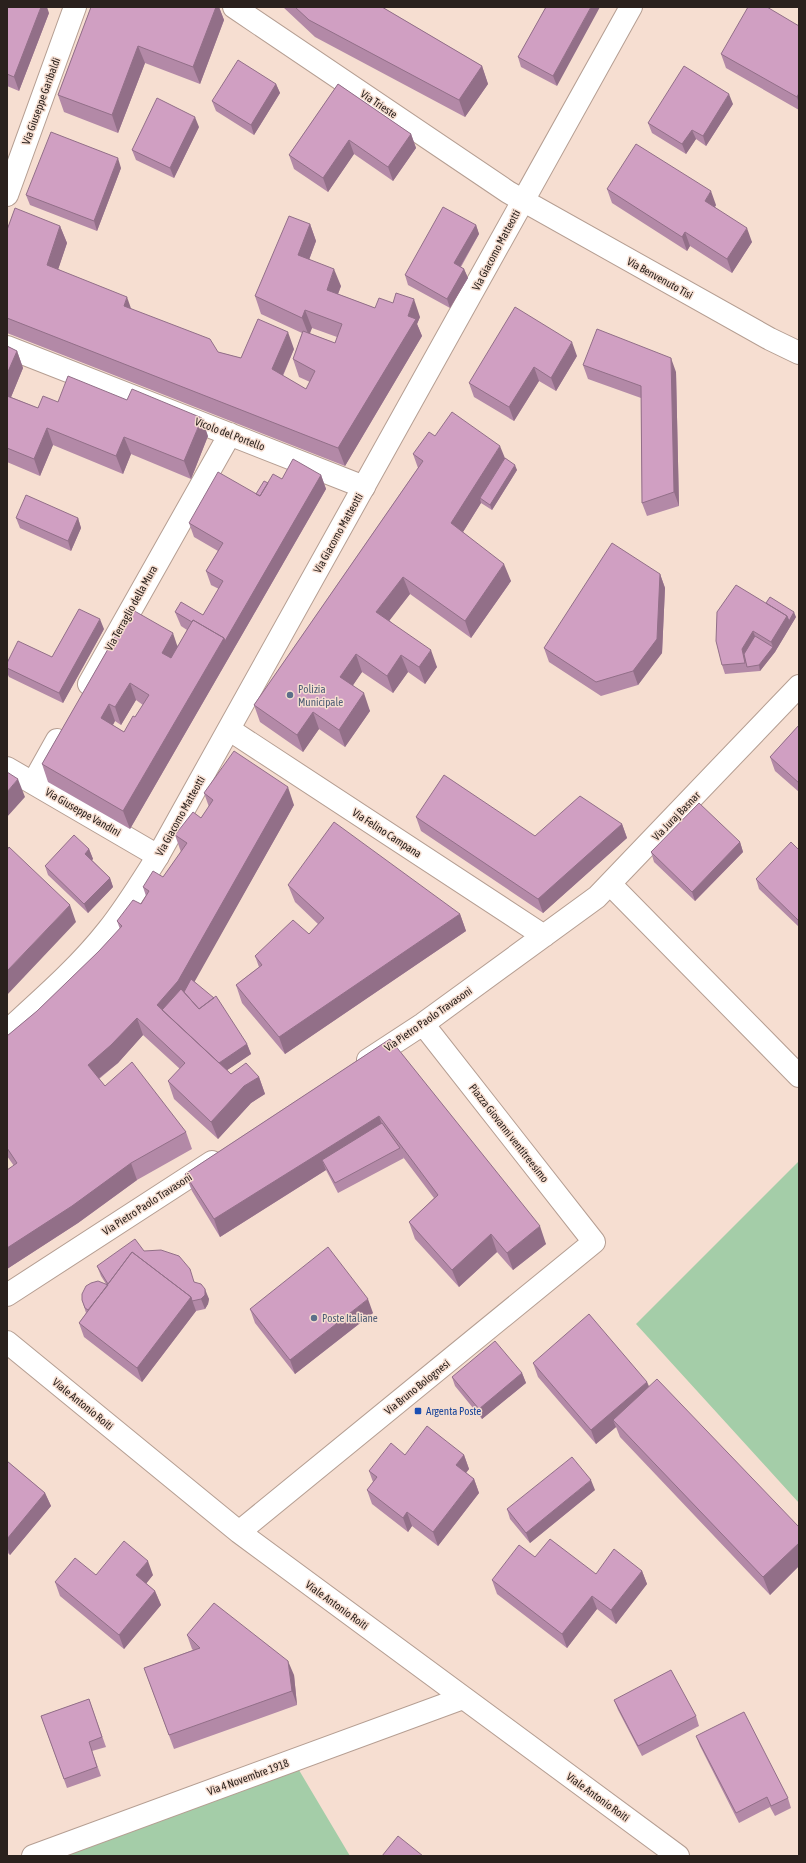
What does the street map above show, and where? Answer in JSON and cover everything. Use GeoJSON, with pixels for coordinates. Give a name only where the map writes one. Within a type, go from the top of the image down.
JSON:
{"type":"FeatureCollection","features":[{"type":"Feature","properties":{"kind":"street","name":"Via Giuseppe Garibaldi"},"geometry":{"type":"LineString","coordinates":[[7,195],[76,7]]}},
{"type":"Feature","properties":{"kind":"street","name":"Via Trieste"},"geometry":{"type":"LineString","coordinates":[[234,7],[254,12],[523,201]]}},
{"type":"Feature","properties":{"kind":"street","name":"Via Giacomo Matteotti"},"geometry":{"type":"LineString","coordinates":[[7,1031],[63,978],[108,930],[135,894],[158,856],[208,765],[230,730],[631,7]]}},
{"type":"Feature","properties":{"kind":"street","name":"Via Benvenuto Tisi"},"geometry":{"type":"LineString","coordinates":[[523,201],[770,339],[799,352]]}},
{"type":"Feature","properties":{"kind":"street","name":"Vicolo del Portello"},"geometry":{"type":"LineString","coordinates":[[7,347],[364,487]]}},
{"type":"Feature","properties":{"kind":"street","name":"Via Terraglio della Mura"},"geometry":{"type":"LineString","coordinates":[[79,701],[230,434]]}},
{"type":"Feature","properties":{"kind":"street","name":"Via Juraj Basnar"},"geometry":{"type":"LineString","coordinates":[[544,936],[597,897],[611,884],[799,686]]}},
{"type":"Feature","properties":{"kind":"street"},"geometry":{"type":"LineString","coordinates":[[33,783],[68,721]]}},
{"type":"Feature","properties":{"kind":"street","name":"Via Felino Campana"},"geometry":{"type":"LineString","coordinates":[[230,730],[544,936]]}},
{"type":"Feature","properties":{"kind":"street","name":"Via Giuseppe Vandini"},"geometry":{"type":"LineString","coordinates":[[7,768],[158,856]]}},
{"type":"Feature","properties":{"kind":"street"},"geometry":{"type":"LineString","coordinates":[[611,884],[799,1076]]}},
{"type":"Feature","properties":{"kind":"street","name":"Via Pietro Paolo Travasoni"},"geometry":{"type":"LineString","coordinates":[[350,1072],[423,1024],[544,936]]}},
{"type":"Feature","properties":{"kind":"street","name":"Piazza Giovanni ventitreesimo"},"geometry":{"type":"LineString","coordinates":[[423,1024],[594,1242]]}},
{"type":"Feature","properties":{"kind":"street","name":"Via Pietro Paolo Travasoni"},"geometry":{"type":"LineString","coordinates":[[7,1295],[232,1149]]}},
{"type":"Feature","properties":{"kind":"street","name":"Via Bruno Bolognesi"},"geometry":{"type":"LineString","coordinates":[[239,1532],[594,1242]]}},
{"type":"Feature","properties":{"kind":"street","name":"Viale Antonio Roiti"},"geometry":{"type":"LineString","coordinates":[[7,1342],[239,1532],[678,1856]]}},
{"type":"Feature","properties":{"kind":"street","name":"Via 4 Novembre 1918"},"geometry":{"type":"LineString","coordinates":[[33,1856],[463,1698]]}},
{"type":"Feature","properties":{"kind":"green space"},"geometry":{"type":"Polygon","coordinates":[[[799,1161],[799,1503],[636,1324],[799,1161]]]}},
{"type":"Feature","properties":{"kind":"green space"},"geometry":{"type":"Polygon","coordinates":[[[293,1760],[350,1856],[33,1856],[293,1760]]]}},
{"type":"Feature","properties":{"kind":"building"},"geometry":{"type":"Polygon","coordinates":[[[7,7],[41,7],[14,77],[7,74],[7,7]]]}},
{"type":"Feature","properties":{"kind":"building"},"geometry":{"type":"Polygon","coordinates":[[[91,7],[216,7],[193,67],[138,46],[112,115],[58,95],[91,7]]]}},
{"type":"Feature","properties":{"kind":"building"},"geometry":{"type":"Polygon","coordinates":[[[295,7],[382,7],[482,66],[459,100],[309,20],[295,7]]]}},
{"type":"Feature","properties":{"kind":"building"},"geometry":{"type":"Polygon","coordinates":[[[546,7],[591,7],[553,76],[518,57],[546,7]]]}},
{"type":"Feature","properties":{"kind":"building"},"geometry":{"type":"Polygon","coordinates":[[[748,7],[767,7],[799,26],[799,93],[797,97],[721,54],[748,7]]]}},
{"type":"Feature","properties":{"kind":"building"},"geometry":{"type":"Polygon","coordinates":[[[238,60],[276,84],[251,125],[212,101],[238,60]]]}},
{"type":"Feature","properties":{"kind":"building"},"geometry":{"type":"Polygon","coordinates":[[[684,66],[729,94],[703,136],[692,130],[682,144],[648,123],[684,66]]]}},
{"type":"Feature","properties":{"kind":"building"},"geometry":{"type":"Polygon","coordinates":[[[338,84],[411,134],[388,167],[349,140],[323,178],[289,155],[338,84]]]}},
{"type":"Feature","properties":{"kind":"building"},"geometry":{"type":"Polygon","coordinates":[[[157,98],[195,117],[170,168],[132,150],[157,98]]]}},
{"type":"Feature","properties":{"kind":"building"},"geometry":{"type":"Polygon","coordinates":[[[51,132],[118,158],[94,221],[26,195],[51,132]]]}},
{"type":"Feature","properties":{"kind":"building"},"geometry":{"type":"Polygon","coordinates":[[[636,144],[711,191],[705,201],[747,228],[727,259],[685,232],[682,237],[607,189],[636,144]]]}},
{"type":"Feature","properties":{"kind":"building"},"geometry":{"type":"Polygon","coordinates":[[[443,207],[476,225],[454,263],[464,269],[447,299],[405,275],[443,207]]]}},
{"type":"Feature","properties":{"kind":"building"},"geometry":{"type":"Polygon","coordinates":[[[15,208],[60,226],[47,265],[127,297],[124,306],[210,339],[218,352],[241,358],[258,319],[288,332],[272,369],[306,389],[315,371],[293,359],[303,331],[335,343],[342,324],[305,310],[302,318],[255,296],[289,216],[310,224],[298,255],[334,269],[327,290],[375,308],[379,298],[393,303],[396,293],[414,299],[408,316],[416,319],[338,448],[7,318],[7,230],[15,208]]]}},
{"type":"Feature","properties":{"kind":"building"},"geometry":{"type":"Polygon","coordinates":[[[515,307],[572,342],[551,378],[534,367],[509,407],[469,383],[515,307]]]}},
{"type":"Feature","properties":{"kind":"building"},"geometry":{"type":"Polygon","coordinates":[[[597,329],[671,358],[674,492],[642,503],[641,386],[583,365],[597,329]]]}},
{"type":"Feature","properties":{"kind":"building"},"geometry":{"type":"Polygon","coordinates":[[[7,346],[17,351],[7,374],[7,346]]]}},
{"type":"Feature","properties":{"kind":"building"},"geometry":{"type":"Polygon","coordinates":[[[68,376],[127,400],[132,389],[202,418],[184,461],[124,437],[116,456],[47,428],[34,459],[7,448],[7,396],[38,408],[43,396],[58,402],[68,376]]]}},
{"type":"Feature","properties":{"kind":"building"},"geometry":{"type":"Polygon","coordinates":[[[452,412],[500,446],[451,523],[504,564],[465,621],[403,577],[376,612],[431,650],[419,667],[401,655],[387,676],[356,654],[340,677],[364,693],[339,730],[313,712],[297,735],[254,705],[423,461],[413,454],[429,432],[435,436],[452,412]]]}},
{"type":"Feature","properties":{"kind":"building"},"geometry":{"type":"Polygon","coordinates":[[[505,458],[515,465],[490,505],[480,498],[505,458]]]}},
{"type":"Feature","properties":{"kind":"building"},"geometry":{"type":"Polygon","coordinates":[[[293,459],[321,475],[225,641],[224,638],[193,620],[192,622],[175,612],[181,602],[203,615],[223,581],[206,571],[223,543],[189,523],[218,472],[260,496],[273,474],[282,479],[293,459]]]}},
{"type":"Feature","properties":{"kind":"building"},"geometry":{"type":"Polygon","coordinates":[[[264,481],[268,483],[260,496],[256,494],[264,481]]]}},
{"type":"Feature","properties":{"kind":"building"},"geometry":{"type":"Polygon","coordinates":[[[26,495],[78,518],[68,541],[16,518],[26,495]]]}},
{"type":"Feature","properties":{"kind":"building"},"geometry":{"type":"Polygon","coordinates":[[[612,543],[660,574],[657,639],[633,671],[596,682],[544,648],[612,543]]]}},
{"type":"Feature","properties":{"kind":"building"},"geometry":{"type":"Polygon","coordinates":[[[736,585],[787,616],[771,642],[753,631],[742,649],[745,663],[722,665],[716,641],[717,612],[736,585]]]}},
{"type":"Feature","properties":{"kind":"building"},"geometry":{"type":"Polygon","coordinates":[[[770,597],[794,612],[789,621],[787,616],[766,603],[770,597]]]}},
{"type":"Feature","properties":{"kind":"building"},"geometry":{"type":"Polygon","coordinates":[[[79,609],[100,619],[59,693],[7,668],[7,663],[18,641],[52,657],[79,609]]]}},
{"type":"Feature","properties":{"kind":"building"},"geometry":{"type":"Polygon","coordinates":[[[131,609],[173,633],[162,653],[171,658],[193,620],[224,638],[123,811],[42,764],[131,609]],[[130,683],[115,707],[109,704],[101,718],[124,732],[133,716],[135,717],[149,695],[130,683]]]}},
{"type":"Feature","properties":{"kind":"building"},"geometry":{"type":"Polygon","coordinates":[[[755,636],[773,647],[759,665],[747,667],[744,654],[755,636]]]}},
{"type":"Feature","properties":{"kind":"building"},"geometry":{"type":"Polygon","coordinates":[[[799,725],[799,783],[770,757],[799,725]]]}},
{"type":"Feature","properties":{"kind":"building"},"geometry":{"type":"Polygon","coordinates":[[[234,751],[288,787],[178,981],[157,1005],[231,1074],[246,1063],[259,1077],[244,1086],[211,1122],[168,1081],[185,1063],[137,1018],[111,1045],[88,1065],[105,1086],[132,1062],[186,1132],[131,1163],[72,1206],[7,1248],[7,1170],[17,1163],[7,1148],[7,1036],[37,1011],[99,951],[122,926],[117,921],[133,900],[141,904],[149,891],[143,887],[153,871],[163,877],[187,843],[175,835],[193,812],[201,818],[213,800],[204,793],[234,751]]]}},
{"type":"Feature","properties":{"kind":"building"},"geometry":{"type":"Polygon","coordinates":[[[7,772],[18,779],[7,792],[7,772]]]}},
{"type":"Feature","properties":{"kind":"building"},"geometry":{"type":"Polygon","coordinates":[[[444,775],[535,836],[580,796],[622,824],[538,899],[416,817],[444,775]]]}},
{"type":"Feature","properties":{"kind":"building"},"geometry":{"type":"Polygon","coordinates":[[[699,803],[740,842],[692,892],[651,852],[699,803]]]}},
{"type":"Feature","properties":{"kind":"building"},"geometry":{"type":"Polygon","coordinates":[[[334,822],[460,914],[279,1037],[236,985],[262,965],[255,956],[293,920],[309,934],[324,918],[288,885],[334,822]]]}},
{"type":"Feature","properties":{"kind":"building"},"geometry":{"type":"Polygon","coordinates":[[[74,835],[89,849],[85,854],[110,878],[84,904],[45,866],[74,835]]]}},
{"type":"Feature","properties":{"kind":"building"},"geometry":{"type":"Polygon","coordinates":[[[791,842],[799,850],[799,921],[756,879],[791,842]]]}},
{"type":"Feature","properties":{"kind":"building"},"geometry":{"type":"Polygon","coordinates":[[[9,847],[70,905],[7,971],[7,850],[9,847]]]}},
{"type":"Feature","properties":{"kind":"building"},"geometry":{"type":"Polygon","coordinates":[[[191,979],[214,998],[199,1009],[184,992],[191,979]]]}},
{"type":"Feature","properties":{"kind":"building"},"geometry":{"type":"Polygon","coordinates":[[[181,989],[199,1009],[216,996],[247,1044],[219,1063],[162,1010],[181,989]]]}},
{"type":"Feature","properties":{"kind":"building"},"geometry":{"type":"Polygon","coordinates":[[[390,1039],[540,1226],[507,1253],[491,1234],[452,1270],[409,1222],[438,1195],[379,1116],[214,1219],[185,1174],[390,1039]]]}},
{"type":"Feature","properties":{"kind":"building"},"geometry":{"type":"Polygon","coordinates":[[[382,1123],[400,1148],[335,1183],[322,1160],[382,1123]]]}},
{"type":"Feature","properties":{"kind":"building"},"geometry":{"type":"Polygon","coordinates":[[[135,1239],[144,1251],[161,1250],[179,1256],[190,1269],[194,1282],[201,1284],[205,1289],[205,1295],[201,1299],[192,1301],[191,1297],[132,1252],[108,1284],[97,1266],[135,1239]]]}},
{"type":"Feature","properties":{"kind":"building","name":"Poste Italiane"},"geometry":{"type":"Polygon","coordinates":[[[328,1247],[368,1299],[290,1360],[250,1309],[328,1247]]]}},
{"type":"Feature","properties":{"kind":"building"},"geometry":{"type":"Polygon","coordinates":[[[132,1252],[191,1297],[137,1368],[79,1323],[132,1252]]]}},
{"type":"Feature","properties":{"kind":"building"},"geometry":{"type":"Polygon","coordinates":[[[98,1281],[108,1285],[88,1310],[85,1308],[82,1300],[82,1294],[86,1286],[98,1281]]]}},
{"type":"Feature","properties":{"kind":"building"},"geometry":{"type":"Polygon","coordinates":[[[589,1314],[647,1382],[591,1430],[533,1363],[589,1314]]]}},
{"type":"Feature","properties":{"kind":"building"},"geometry":{"type":"Polygon","coordinates":[[[495,1341],[522,1373],[479,1409],[452,1377],[495,1341]]]}},
{"type":"Feature","properties":{"kind":"building"},"geometry":{"type":"Polygon","coordinates":[[[657,1379],[799,1527],[799,1543],[763,1577],[613,1420],[657,1379]]]}},
{"type":"Feature","properties":{"kind":"building"},"geometry":{"type":"Polygon","coordinates":[[[427,1426],[464,1455],[456,1465],[474,1479],[433,1532],[407,1512],[403,1518],[367,1490],[377,1477],[369,1471],[391,1443],[405,1455],[427,1426]]]}},
{"type":"Feature","properties":{"kind":"building"},"geometry":{"type":"Polygon","coordinates":[[[572,1457],[591,1480],[526,1533],[507,1509],[572,1457]]]}},
{"type":"Feature","properties":{"kind":"building"},"geometry":{"type":"Polygon","coordinates":[[[7,1461],[45,1493],[7,1539],[7,1461]]]}},
{"type":"Feature","properties":{"kind":"building"},"geometry":{"type":"Polygon","coordinates":[[[550,1539],[596,1574],[614,1549],[642,1571],[611,1610],[592,1596],[562,1634],[492,1580],[519,1545],[535,1557],[550,1539]]]}},
{"type":"Feature","properties":{"kind":"building"},"geometry":{"type":"Polygon","coordinates":[[[124,1541],[148,1561],[136,1575],[155,1591],[119,1635],[55,1582],[75,1558],[96,1575],[124,1541]]]}},
{"type":"Feature","properties":{"kind":"building"},"geometry":{"type":"Polygon","coordinates":[[[214,1603],[288,1661],[292,1691],[169,1735],[144,1668],[200,1648],[187,1635],[214,1603]]]}},
{"type":"Feature","properties":{"kind":"building"},"geometry":{"type":"Polygon","coordinates":[[[671,1670],[696,1716],[638,1746],[614,1700],[671,1670]]]}},
{"type":"Feature","properties":{"kind":"building"},"geometry":{"type":"Polygon","coordinates":[[[89,1699],[102,1737],[89,1742],[97,1767],[64,1779],[41,1716],[89,1699]]]}},
{"type":"Feature","properties":{"kind":"building"},"geometry":{"type":"Polygon","coordinates":[[[744,1712],[788,1798],[771,1806],[767,1797],[736,1813],[696,1736],[744,1712]]]}},
{"type":"Feature","properties":{"kind":"building"},"geometry":{"type":"Polygon","coordinates":[[[398,1836],[423,1856],[382,1856],[398,1836]]]}},
{"type":"Feature","properties":{"kind":"place","name":"Polizia Municipale"},"geometry":{"type":"Point","coordinates":[290,695]}},
{"type":"Feature","properties":{"kind":"place","name":"Poste Italiane"},"geometry":{"type":"Point","coordinates":[314,1318]}},
{"type":"Feature","properties":{"kind":"place","name":"Argenta Poste"},"geometry":{"type":"Point","coordinates":[418,1411]}}]}
